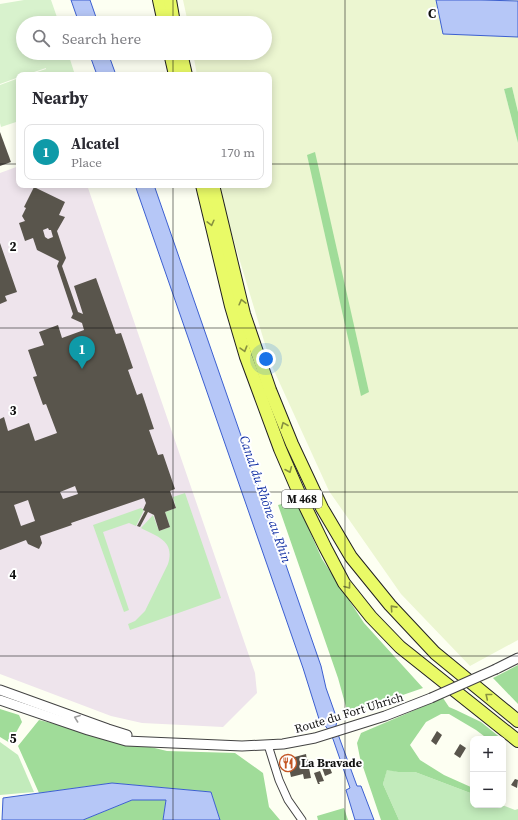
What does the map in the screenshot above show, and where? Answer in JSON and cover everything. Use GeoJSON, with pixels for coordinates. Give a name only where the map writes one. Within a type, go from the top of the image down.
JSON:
{"type":"FeatureCollection","features":[{"type":"Feature","properties":{"kind":"main road"},"geometry":{"type":"LineString","coordinates":[[159,0],[162,16]]}},
{"type":"Feature","properties":{"kind":"main road"},"geometry":{"type":"LineString","coordinates":[[170,0],[173,16]]}},
{"type":"Feature","properties":{"kind":"main road"},"geometry":{"type":"LineString","coordinates":[[172,60],[174,72]]}},
{"type":"Feature","properties":{"kind":"main road"},"geometry":{"type":"LineString","coordinates":[[183,60],[185,72]]}},
{"type":"Feature","properties":{"kind":"main road","name":"M 468"},"geometry":{"type":"LineString","coordinates":[[203,188],[231,306],[246,357],[280,449],[302,500],[344,583],[371,617],[400,647],[518,741]]}},
{"type":"Feature","properties":{"kind":"main road","name":"M 468"},"geometry":{"type":"LineString","coordinates":[[214,188],[244,314],[270,390],[292,444],[322,508],[352,557],[390,605],[435,653],[518,721]]}},
{"type":"Feature","properties":{"kind":"street","name":"Route du Fort Uhrich"},"geometry":{"type":"LineString","coordinates":[[0,700],[88,730],[126,741],[235,746],[268,745],[320,737],[385,716],[431,698],[518,658]]}},
{"type":"Feature","properties":{"kind":"street","name":"Route du Fort Uhrich"},"geometry":{"type":"LineString","coordinates":[[0,690],[108,729],[154,742]]}},
{"type":"Feature","properties":{"kind":"street"},"geometry":{"type":"LineString","coordinates":[[268,745],[279,780],[288,800],[302,820]]}},
{"type":"Feature","properties":{"kind":"shaded area"},"geometry":{"type":"Polygon","coordinates":[[[16,167],[16,188],[88,188],[255,673],[257,693],[223,727],[142,723],[111,716],[0,674],[0,173],[16,167]]]}},
{"type":"Feature","properties":{"kind":"green space"},"geometry":{"type":"Polygon","coordinates":[[[24,0],[51,0],[57,16],[16,16],[16,60],[70,60],[74,72],[37,72],[46,68],[34,72],[16,72],[16,78],[0,84],[0,4],[24,0]]]}},
{"type":"Feature","properties":{"kind":"green space"},"geometry":{"type":"Polygon","coordinates":[[[183,0],[518,0],[518,112],[512,87],[504,89],[518,143],[518,640],[470,666],[401,594],[329,491],[271,364],[218,188],[272,188],[272,72],[196,72],[194,60],[272,60],[272,16],[186,16],[183,0]]]}},
{"type":"Feature","properties":{"kind":"green space"},"geometry":{"type":"Polygon","coordinates":[[[16,79],[16,122],[1,127],[0,123],[0,85],[16,79]]]}},
{"type":"Feature","properties":{"kind":"green space"},"geometry":{"type":"Polygon","coordinates":[[[512,87],[518,112],[518,143],[504,89],[512,87]]]}},
{"type":"Feature","properties":{"kind":"green space"},"geometry":{"type":"Polygon","coordinates":[[[315,152],[369,392],[361,396],[307,155],[315,152]]]}},
{"type":"Feature","properties":{"kind":"green space"},"geometry":{"type":"Polygon","coordinates":[[[185,493],[221,598],[130,630],[128,624],[135,621],[145,611],[168,564],[170,556],[167,545],[164,541],[141,528],[153,515],[159,531],[170,527],[165,512],[176,508],[173,497],[185,493]]]}},
{"type":"Feature","properties":{"kind":"green space"},"geometry":{"type":"Polygon","coordinates":[[[296,500],[322,559],[364,623],[423,688],[348,714],[338,678],[278,505],[296,500]]]}},
{"type":"Feature","properties":{"kind":"green space"},"geometry":{"type":"Polygon","coordinates":[[[141,508],[144,510],[136,526],[129,523],[103,532],[129,610],[124,612],[93,525],[141,508]]]}},
{"type":"Feature","properties":{"kind":"green space"},"geometry":{"type":"Polygon","coordinates":[[[518,665],[518,704],[493,678],[518,665]]]}},
{"type":"Feature","properties":{"kind":"green space"},"geometry":{"type":"Polygon","coordinates":[[[443,698],[449,707],[481,722],[498,736],[484,736],[449,714],[441,714],[426,722],[410,745],[420,760],[444,775],[470,787],[470,793],[415,772],[398,772],[387,770],[383,784],[399,820],[381,820],[360,758],[357,743],[361,733],[443,698]]]}},
{"type":"Feature","properties":{"kind":"green space"},"geometry":{"type":"Polygon","coordinates":[[[0,709],[19,715],[22,722],[10,743],[0,737],[0,709]]]}},
{"type":"Feature","properties":{"kind":"green space"},"geometry":{"type":"Polygon","coordinates":[[[39,720],[167,751],[235,753],[263,773],[269,807],[280,820],[220,820],[211,792],[112,783],[39,793],[18,746],[39,720]]]}},
{"type":"Feature","properties":{"kind":"green space"},"geometry":{"type":"Polygon","coordinates":[[[0,742],[18,755],[34,792],[0,795],[0,742]]]}},
{"type":"Feature","properties":{"kind":"green space"},"geometry":{"type":"Polygon","coordinates":[[[387,769],[398,772],[415,772],[470,793],[470,808],[506,808],[506,807],[515,810],[518,809],[518,820],[399,820],[383,784],[387,769]]]}},
{"type":"Feature","properties":{"kind":"green space"},"geometry":{"type":"Polygon","coordinates":[[[132,800],[166,800],[163,820],[83,820],[132,800]]]}},
{"type":"Feature","properties":{"kind":"green space"},"geometry":{"type":"Polygon","coordinates":[[[344,808],[348,820],[318,820],[317,816],[344,808]]]}},
{"type":"Feature","properties":{"kind":"water"},"geometry":{"type":"Polygon","coordinates":[[[71,0],[90,0],[96,16],[77,16],[71,0]]]}},
{"type":"Feature","properties":{"kind":"water"},"geometry":{"type":"Polygon","coordinates":[[[436,0],[518,1],[518,37],[443,34],[436,0]]]}},
{"type":"Feature","properties":{"kind":"water"},"geometry":{"type":"Polygon","coordinates":[[[92,60],[111,60],[115,72],[96,72],[92,60]]]}},
{"type":"Feature","properties":{"kind":"water"},"geometry":{"type":"Polygon","coordinates":[[[136,188],[155,188],[321,666],[326,688],[337,719],[336,726],[339,737],[357,786],[361,786],[374,820],[355,820],[346,790],[350,788],[333,739],[327,728],[319,719],[303,668],[136,188]]]}},
{"type":"Feature","properties":{"kind":"water"},"geometry":{"type":"Polygon","coordinates":[[[112,783],[211,792],[220,820],[163,820],[166,800],[132,800],[83,820],[2,820],[3,798],[112,783]]]}},
{"type":"Feature","properties":{"kind":"building"},"geometry":{"type":"Polygon","coordinates":[[[0,132],[11,162],[0,166],[0,132]]]}},
{"type":"Feature","properties":{"kind":"building"},"geometry":{"type":"Polygon","coordinates":[[[34,188],[65,202],[59,215],[65,217],[57,231],[66,258],[62,266],[78,312],[83,314],[74,286],[96,278],[116,334],[121,333],[133,368],[128,370],[137,395],[142,393],[154,429],[149,430],[158,455],[163,454],[175,489],[170,491],[176,508],[165,512],[170,527],[159,531],[154,515],[148,512],[140,527],[137,526],[145,511],[143,510],[146,503],[144,498],[71,523],[72,525],[40,536],[42,543],[39,549],[28,544],[26,540],[0,550],[0,419],[4,417],[8,431],[29,423],[35,441],[57,433],[46,404],[43,405],[33,377],[37,376],[28,350],[44,345],[39,332],[58,325],[62,338],[84,330],[82,323],[71,318],[73,314],[57,266],[59,261],[37,250],[33,238],[25,241],[19,223],[25,221],[22,216],[26,208],[24,207],[34,188]],[[48,228],[43,230],[45,237],[48,239],[53,237],[51,230],[48,228]],[[75,486],[60,492],[63,499],[78,494],[75,486]],[[28,500],[14,505],[21,526],[35,521],[28,500]]]}},
{"type":"Feature","properties":{"kind":"building"},"geometry":{"type":"Polygon","coordinates":[[[0,243],[17,292],[5,296],[7,301],[0,304],[0,243]]]}},
{"type":"Feature","properties":{"kind":"building"},"geometry":{"type":"Polygon","coordinates":[[[437,731],[442,735],[436,745],[431,741],[437,731]]]}},
{"type":"Feature","properties":{"kind":"building"},"geometry":{"type":"Polygon","coordinates":[[[460,744],[466,748],[460,758],[454,754],[460,744]]]}},
{"type":"Feature","properties":{"kind":"building"},"geometry":{"type":"Polygon","coordinates":[[[306,754],[311,778],[304,779],[303,774],[291,777],[287,759],[306,754]]]}},
{"type":"Feature","properties":{"kind":"building"},"geometry":{"type":"Polygon","coordinates":[[[328,763],[332,773],[325,776],[321,765],[328,763]]]}},
{"type":"Feature","properties":{"kind":"building"},"geometry":{"type":"Polygon","coordinates":[[[320,771],[324,781],[319,782],[320,784],[318,784],[314,773],[320,771]]]}},
{"type":"Feature","properties":{"kind":"building"},"geometry":{"type":"Polygon","coordinates":[[[515,779],[518,780],[517,788],[511,785],[515,779]]]}},
{"type":"Feature","properties":{"kind":"place","name":"Alcatel"},"geometry":{"type":"Point","coordinates":[82,369]}},
{"type":"Feature","properties":{"kind":"place","name":"La Bravade"},"geometry":{"type":"Point","coordinates":[288,763]}},
{"type":"Feature","properties":{"kind":"water label","name":"Canal du Rhône au Rhin"},"geometry":{"type":"Point","coordinates":[266,499]}}]}
